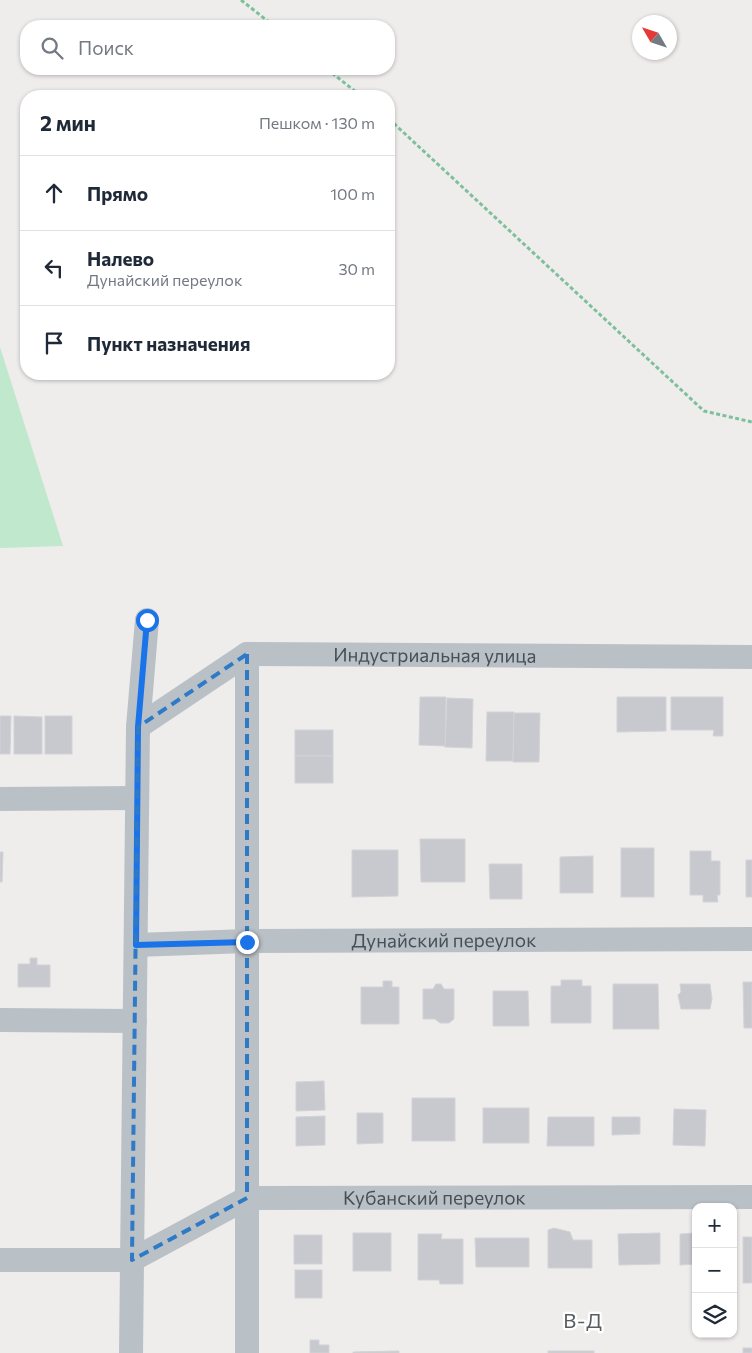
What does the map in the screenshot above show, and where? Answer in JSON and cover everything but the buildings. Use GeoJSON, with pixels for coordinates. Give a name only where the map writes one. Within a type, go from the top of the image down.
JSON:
{"type":"FeatureCollection","features":[{"type":"Feature","properties":{"kind":"street"},"geometry":{"type":"LineString","coordinates":[[131,1353],[138,727],[147,620]]}},
{"type":"Feature","properties":{"kind":"street"},"geometry":{"type":"LineString","coordinates":[[138,727],[247,654]]}},
{"type":"Feature","properties":{"kind":"street"},"geometry":{"type":"LineString","coordinates":[[247,654],[247,1353]]}},
{"type":"Feature","properties":{"kind":"street","name":"Индустриальная улица"},"geometry":{"type":"LineString","coordinates":[[247,654],[752,657]]}},
{"type":"Feature","properties":{"kind":"street"},"geometry":{"type":"LineString","coordinates":[[0,799],[137,798]]}},
{"type":"Feature","properties":{"kind":"street","name":"Дунайский переулок"},"geometry":{"type":"LineString","coordinates":[[136,945],[247,942],[752,939]]}},
{"type":"Feature","properties":{"kind":"street"},"geometry":{"type":"LineString","coordinates":[[0,1020],[135,1020]]}},
{"type":"Feature","properties":{"kind":"street","name":"Кубанский переулок"},"geometry":{"type":"LineString","coordinates":[[132,1260],[247,1198],[752,1197]]}},
{"type":"Feature","properties":{"kind":"street"},"geometry":{"type":"LineString","coordinates":[[0,1260],[132,1260]]}},
{"type":"Feature","properties":{"kind":"path"},"geometry":{"type":"LineString","coordinates":[[241,0],[266,20]]}},
{"type":"Feature","properties":{"kind":"path"},"geometry":{"type":"LineString","coordinates":[[335,75],[353,90]]}},
{"type":"Feature","properties":{"kind":"path"},"geometry":{"type":"LineString","coordinates":[[395,125],[704,411],[752,422]]}},
{"type":"Feature","properties":{"kind":"highlighted area"},"geometry":{"type":"Polygon","coordinates":[[[247,654],[247,1198],[132,1260],[138,727],[247,654]]]}},
{"type":"Feature","properties":{"kind":"green space"},"geometry":{"type":"Polygon","coordinates":[[[0,347],[63,546],[0,548],[0,347]]]}},
{"type":"Feature","properties":{"kind":"district","name":"В-Д"},"geometry":{"type":"Point","coordinates":[583,1321]}},
{"type":"Feature","properties":{"kind":"route"},"geometry":{"type":"LineString","coordinates":[[147,620],[138,727],[136,945],[247,942]]}}]}
